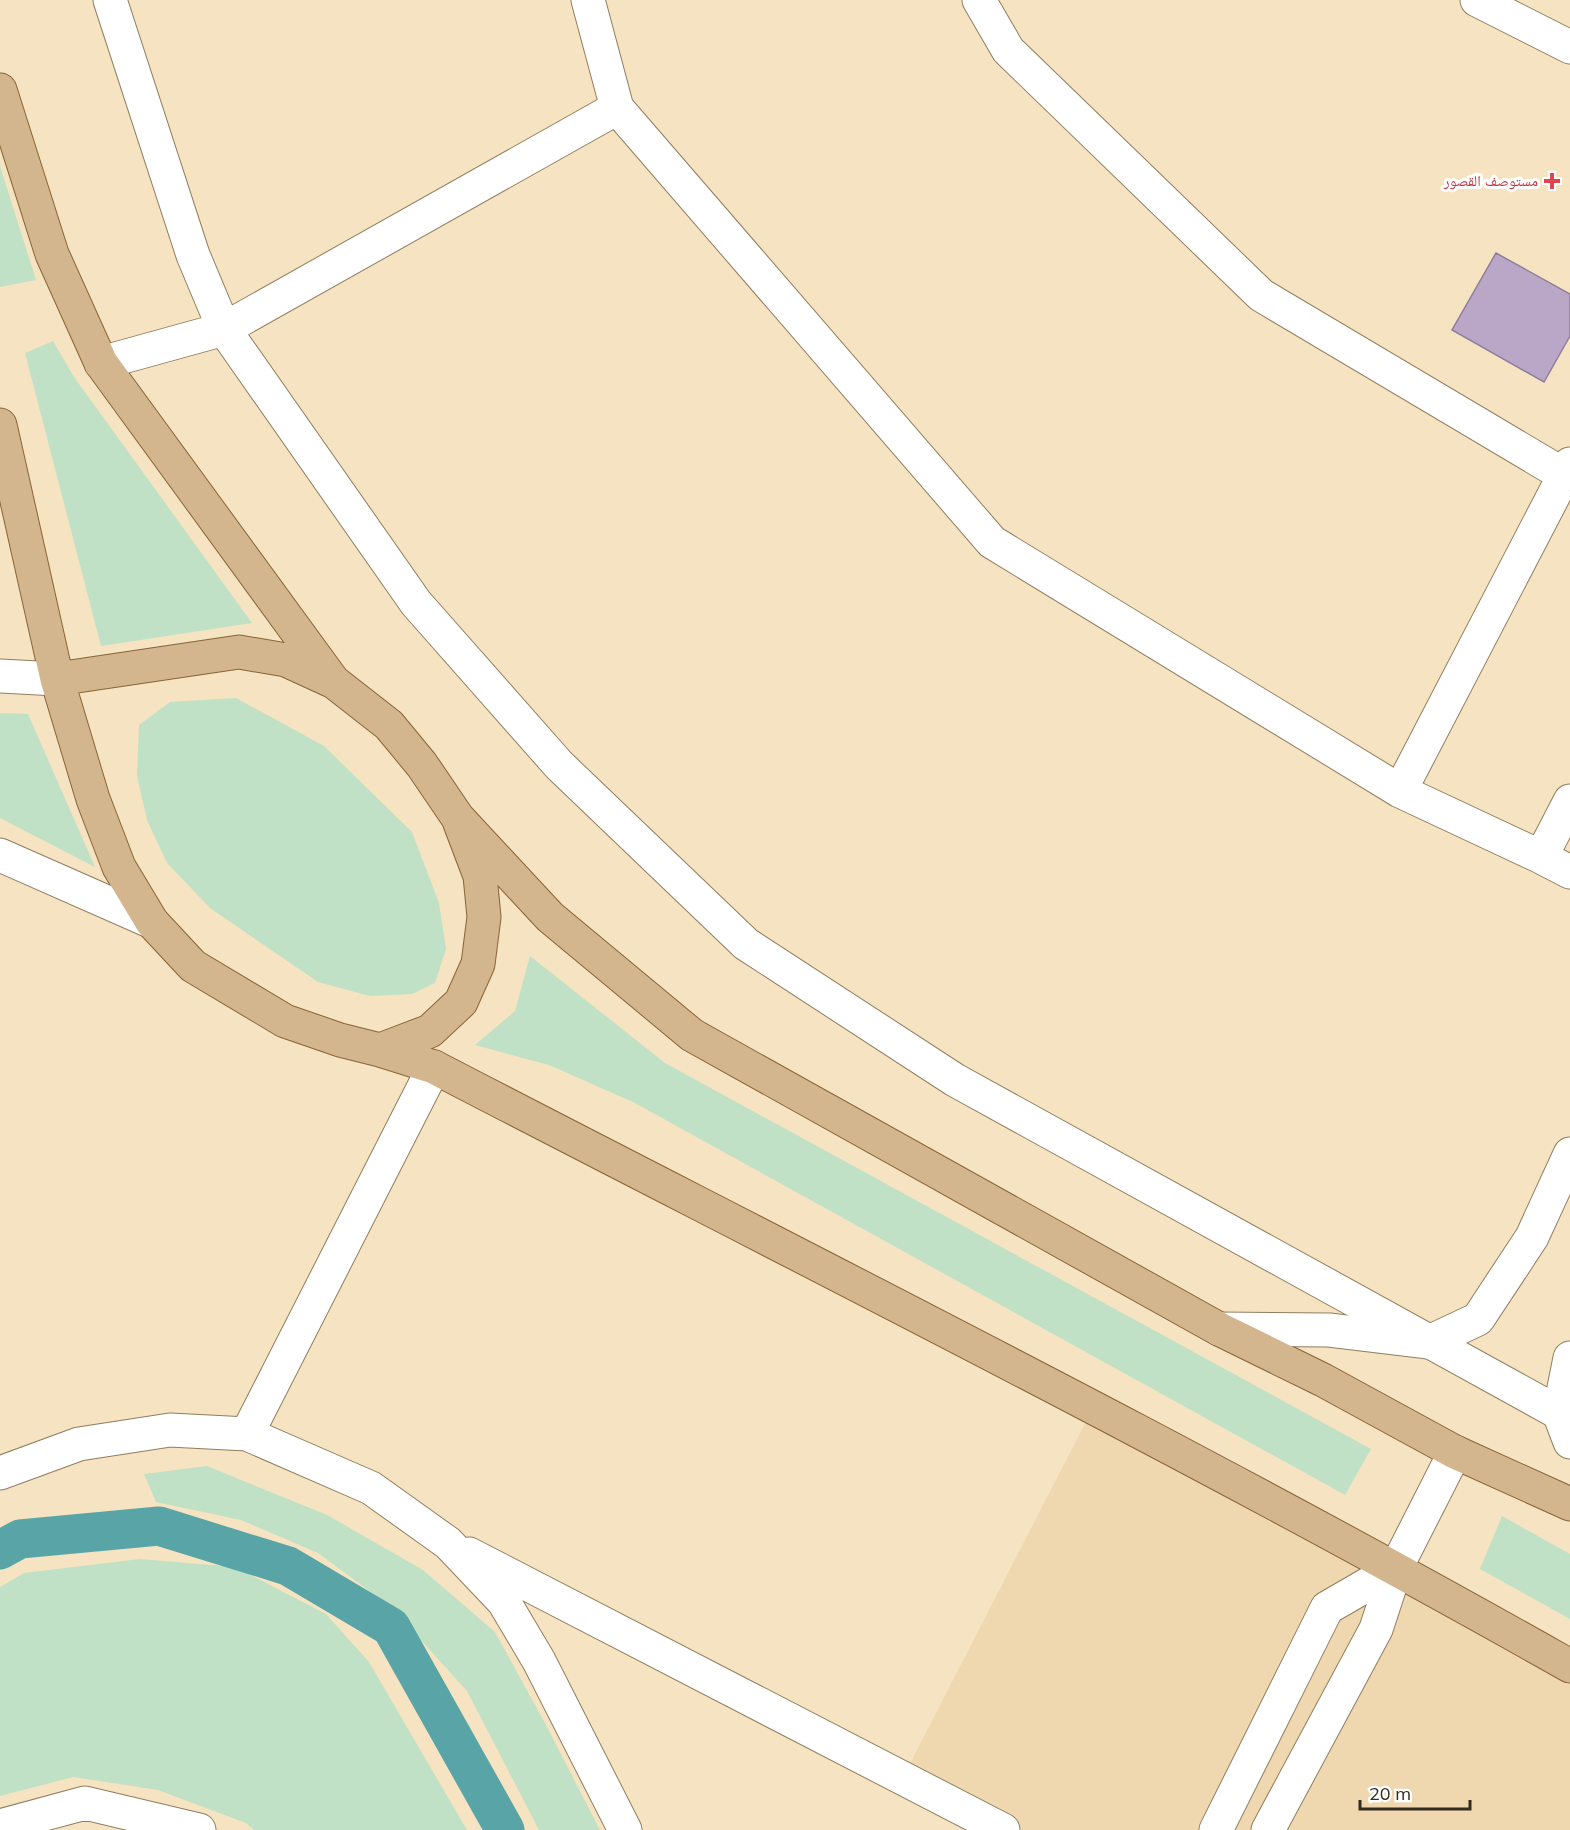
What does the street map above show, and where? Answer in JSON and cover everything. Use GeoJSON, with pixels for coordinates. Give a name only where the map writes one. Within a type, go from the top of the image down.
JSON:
{"type":"FeatureCollection","features":[{"type":"Feature","properties":{"kind":"main road"},"geometry":{"type":"LineString","coordinates":[[0,90],[52,254],[101,363],[334,682]]}},
{"type":"Feature","properties":{"kind":"main road"},"geometry":{"type":"LineString","coordinates":[[0,425],[57,679],[96,808],[119,867],[152,922],[193,966],[285,1021],[340,1040],[434,1067],[1237,1483],[1396,1568],[1570,1666]]}},
{"type":"Feature","properties":{"kind":"main road"},"geometry":{"type":"LineString","coordinates":[[57,679],[239,652],[286,660],[334,682],[389,725],[422,765],[458,819],[550,917],[692,1035],[1219,1329],[1323,1380],[1455,1452],[1570,1504]]}},
{"type":"Feature","properties":{"kind":"main road"},"geometry":{"type":"LineString","coordinates":[[380,1050],[430,1031],[461,1002],[478,964],[484,917],[480,876],[458,819]]}},
{"type":"Feature","properties":{"kind":"street"},"geometry":{"type":"LineString","coordinates":[[111,0],[193,255],[224,329],[416,603],[559,765],[746,944],[955,1080],[1429,1342],[1566,1425],[1570,1358]]}},
{"type":"Feature","properties":{"kind":"street"},"geometry":{"type":"LineString","coordinates":[[588,0],[617,108],[992,542],[1400,791],[1570,872]]}},
{"type":"Feature","properties":{"kind":"street"},"geometry":{"type":"LineString","coordinates":[[979,0],[1008,50],[1261,295],[1567,469],[1400,791]]}},
{"type":"Feature","properties":{"kind":"street"},"geometry":{"type":"LineString","coordinates":[[1477,0],[1570,47]]}},
{"type":"Feature","properties":{"kind":"street"},"geometry":{"type":"LineString","coordinates":[[101,363],[224,329],[617,108]]}},
{"type":"Feature","properties":{"kind":"street"},"geometry":{"type":"LineString","coordinates":[[0,676],[57,679]]}},
{"type":"Feature","properties":{"kind":"street"},"geometry":{"type":"LineString","coordinates":[[1541,857],[1570,801]]}},
{"type":"Feature","properties":{"kind":"street"},"geometry":{"type":"LineString","coordinates":[[0,855],[152,922]]}},
{"type":"Feature","properties":{"kind":"street"},"geometry":{"type":"LineString","coordinates":[[248,1434],[434,1067]]}},
{"type":"Feature","properties":{"kind":"street"},"geometry":{"type":"LineString","coordinates":[[1219,1329],[1329,1330],[1429,1342],[1478,1319],[1532,1237],[1570,1154]]}},
{"type":"Feature","properties":{"kind":"street"},"geometry":{"type":"LineString","coordinates":[[0,1473],[79,1444],[170,1430],[248,1434],[371,1488],[448,1543],[1003,1830]]}},
{"type":"Feature","properties":{"kind":"street"},"geometry":{"type":"LineString","coordinates":[[1268,1830],[1376,1629],[1396,1568],[1455,1452]]}},
{"type":"Feature","properties":{"kind":"street"},"geometry":{"type":"LineString","coordinates":[[448,1543],[504,1602],[539,1661],[625,1830]]}},
{"type":"Feature","properties":{"kind":"street"},"geometry":{"type":"LineString","coordinates":[[1216,1830],[1327,1608],[1396,1568]]}},
{"type":"Feature","properties":{"kind":"street"},"geometry":{"type":"LineString","coordinates":[[0,1826],[86,1803],[199,1830]]}},
{"type":"Feature","properties":{"kind":"shaded area"},"geometry":{"type":"Polygon","coordinates":[[[1093,1408],[1570,1666],[1570,1830],[1003,1830],[903,1777],[1093,1408]]]}},
{"type":"Feature","properties":{"kind":"green space"},"geometry":{"type":"Polygon","coordinates":[[[0,166],[36,280],[0,287],[0,166]]]}},
{"type":"Feature","properties":{"kind":"green space"},"geometry":{"type":"Polygon","coordinates":[[[53,341],[74,377],[252,623],[101,646],[25,353],[53,341]]]}},
{"type":"Feature","properties":{"kind":"green space"},"geometry":{"type":"Polygon","coordinates":[[[236,698],[324,746],[412,832],[439,903],[446,949],[435,983],[412,994],[370,996],[318,982],[210,908],[167,863],[147,820],[137,776],[139,725],[170,702],[236,698]]]}},
{"type":"Feature","properties":{"kind":"green space"},"geometry":{"type":"Polygon","coordinates":[[[0,713],[28,714],[95,867],[0,818],[0,713]]]}},
{"type":"Feature","properties":{"kind":"green space"},"geometry":{"type":"Polygon","coordinates":[[[530,956],[665,1063],[1371,1449],[1345,1495],[633,1102],[549,1065],[475,1045],[515,1011],[530,956]]]}},
{"type":"Feature","properties":{"kind":"green space"},"geometry":{"type":"Polygon","coordinates":[[[207,1466],[327,1515],[423,1570],[495,1632],[600,1830],[539,1830],[467,1691],[391,1607],[318,1553],[241,1520],[156,1502],[144,1474],[207,1466]]]}},
{"type":"Feature","properties":{"kind":"green space"},"geometry":{"type":"Polygon","coordinates":[[[1502,1516],[1570,1554],[1570,1619],[1480,1569],[1502,1516]]]}},
{"type":"Feature","properties":{"kind":"green space"},"geometry":{"type":"Polygon","coordinates":[[[140,1559],[235,1567],[326,1614],[369,1662],[467,1830],[254,1830],[246,1823],[158,1790],[73,1777],[0,1796],[0,1587],[24,1573],[140,1559]]]}},
{"type":"Feature","properties":{"kind":"building"},"geometry":{"type":"Polygon","coordinates":[[[1496,253],[1570,294],[1570,336],[1544,382],[1452,330],[1496,253]]]}},
{"type":"Feature","properties":{"kind":"waterway"},"geometry":{"type":"LineString","coordinates":[[0,1550],[20,1539],[159,1526],[288,1566],[391,1627],[505,1830]]}},
{"type":"Feature","properties":{"kind":"place","name":"مستوصف القصور"},"geometry":{"type":"Point","coordinates":[1552,181]}}]}
